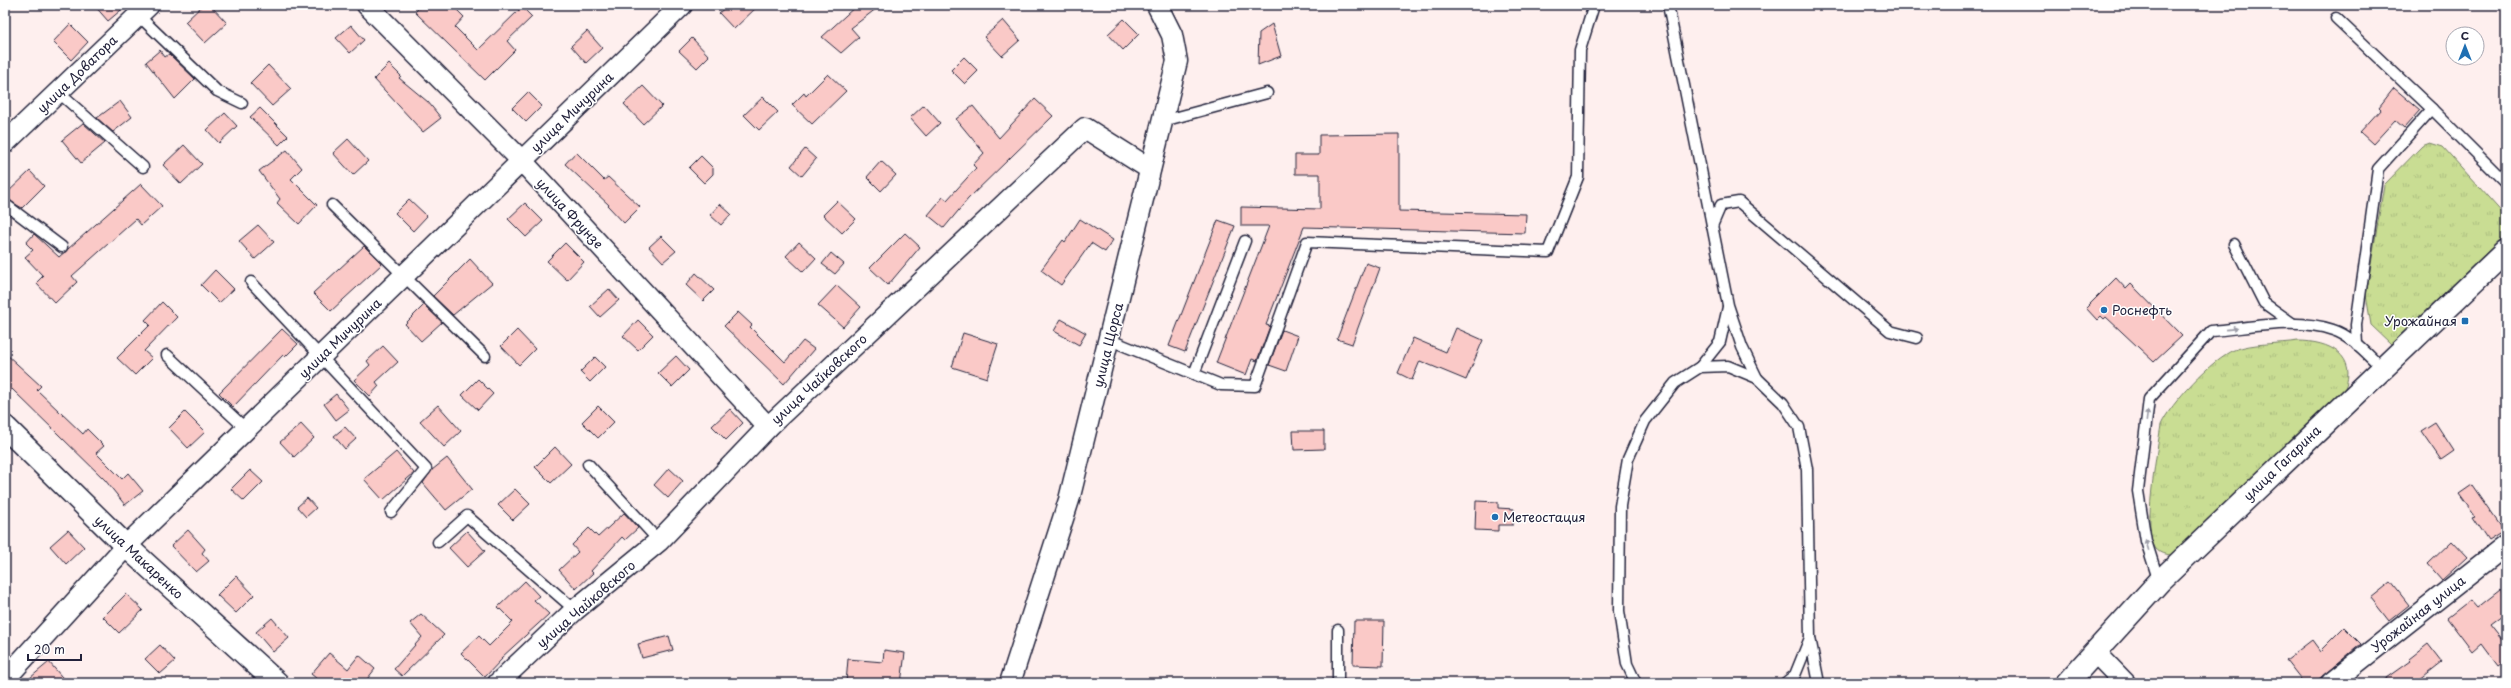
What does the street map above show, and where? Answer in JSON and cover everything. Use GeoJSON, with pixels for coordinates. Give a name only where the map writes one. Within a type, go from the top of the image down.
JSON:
{"type":"FeatureCollection","features":[{"type":"Feature","properties":{"kind":"main road","name":"улица Гагарина"},"geometry":{"type":"LineString","coordinates":[[2067,683],[2160,582],[2381,368],[2506,251]]}},
{"type":"Feature","properties":{"kind":"main road","name":"улица Макаренко"},"geometry":{"type":"LineString","coordinates":[[5,427],[126,546],[277,683]]}},
{"type":"Feature","properties":{"kind":"street","name":"улица Фрунзе"},"geometry":{"type":"LineString","coordinates":[[367,5],[522,161],[768,427]]}},
{"type":"Feature","properties":{"kind":"street","name":"улица Мичурина"},"geometry":{"type":"LineString","coordinates":[[5,679],[126,546],[682,5]]}},
{"type":"Feature","properties":{"kind":"street","name":"улица Щорса"},"geometry":{"type":"LineString","coordinates":[[1010,683],[1069,500],[1110,340],[1177,61],[1172,35],[1157,5]]}},
{"type":"Feature","properties":{"kind":"street","name":"улица Доватора"},"geometry":{"type":"LineString","coordinates":[[7,137],[58,92],[144,10]]}},
{"type":"Feature","properties":{"kind":"street","name":"улица Чайковского"},"geometry":{"type":"LineString","coordinates":[[498,683],[575,610],[659,540],[768,427],[1085,128],[1150,169]]}},
{"type":"Feature","properties":{"kind":"street","name":"Урожайная улица"},"geometry":{"type":"LineString","coordinates":[[2331,683],[2506,545]]}},
{"type":"Feature","properties":{"kind":"street"},"geometry":{"type":"LineString","coordinates":[[2096,653],[2125,683]]}},
{"type":"Feature","properties":{"kind":"lane"},"geometry":{"type":"LineString","coordinates":[[1110,340],[1221,385],[1255,386],[1307,242],[1548,252],[1578,177],[1580,50],[1594,5]]}},
{"type":"Feature","properties":{"kind":"lane"},"geometry":{"type":"LineString","coordinates":[[1668,5],[1728,305],[1742,347],[1758,378],[1783,403],[1799,427],[1807,469],[1810,638],[1819,683]]}},
{"type":"Feature","properties":{"kind":"lane"},"geometry":{"type":"LineString","coordinates":[[144,10],[217,91],[242,103]]}},
{"type":"Feature","properties":{"kind":"lane"},"geometry":{"type":"LineString","coordinates":[[2336,18],[2432,109],[2506,183]]}},
{"type":"Feature","properties":{"kind":"lane"},"geometry":{"type":"LineString","coordinates":[[58,92],[143,167]]}},
{"type":"Feature","properties":{"kind":"lane"},"geometry":{"type":"LineString","coordinates":[[1163,121],[1267,93]]}},
{"type":"Feature","properties":{"kind":"lane"},"geometry":{"type":"LineString","coordinates":[[2357,345],[2356,326],[2378,169],[2432,109]]}},
{"type":"Feature","properties":{"kind":"lane"},"geometry":{"type":"LineString","coordinates":[[1712,226],[1722,205],[1739,202],[1890,330],[1917,338]]}},
{"type":"Feature","properties":{"kind":"lane"},"geometry":{"type":"LineString","coordinates":[[5,204],[62,247]]}},
{"type":"Feature","properties":{"kind":"lane"},"geometry":{"type":"LineString","coordinates":[[332,205],[485,356]]}},
{"type":"Feature","properties":{"kind":"lane"},"geometry":{"type":"LineString","coordinates":[[1194,374],[1245,241]]}},
{"type":"Feature","properties":{"kind":"lane"},"geometry":{"type":"LineString","coordinates":[[2234,244],[2264,303],[2292,323]]}},
{"type":"Feature","properties":{"kind":"lane"},"geometry":{"type":"LineString","coordinates":[[251,282],[319,358],[426,469],[391,512]]}},
{"type":"Feature","properties":{"kind":"lane"},"geometry":{"type":"LineString","coordinates":[[1636,683],[1627,664],[1619,611],[1620,506],[1628,460],[1645,421],[1653,410],[1675,383],[1700,367],[1720,342],[1728,305]]}},
{"type":"Feature","properties":{"kind":"lane"},"geometry":{"type":"LineString","coordinates":[[2160,582],[2146,540],[2138,491],[2149,398],[2211,331],[2292,323],[2334,330],[2357,345],[2381,368]]}},
{"type":"Feature","properties":{"kind":"lane"},"geometry":{"type":"LineString","coordinates":[[167,355],[246,429]]}},
{"type":"Feature","properties":{"kind":"lane"},"geometry":{"type":"LineString","coordinates":[[1700,367],[1728,366],[1758,378]]}},
{"type":"Feature","properties":{"kind":"lane"},"geometry":{"type":"LineString","coordinates":[[588,464],[659,540]]}},
{"type":"Feature","properties":{"kind":"lane"},"geometry":{"type":"LineString","coordinates":[[438,542],[467,516],[575,610]]}},
{"type":"Feature","properties":{"kind":"lane"},"geometry":{"type":"LineString","coordinates":[[1338,630],[1338,683]]}},
{"type":"Feature","properties":{"kind":"lane"},"geometry":{"type":"LineString","coordinates":[[1785,683],[1795,675],[1810,638]]}},
{"type":"Feature","properties":{"kind":"green space"},"geometry":{"type":"Polygon","coordinates":[[[2430,143],[2443,147],[2506,217],[2506,234],[2391,344],[2371,325],[2366,295],[2384,185],[2422,146],[2430,143]]]}},
{"type":"Feature","properties":{"kind":"green space"},"geometry":{"type":"Polygon","coordinates":[[[2298,341],[2320,344],[2330,347],[2338,352],[2344,359],[2348,368],[2348,379],[2344,391],[2173,555],[2160,552],[2153,545],[2150,531],[2150,517],[2152,484],[2161,425],[2166,416],[2193,383],[2215,362],[2225,355],[2234,350],[2249,346],[2298,341]]]}},
{"type":"Feature","properties":{"kind":"building"},"geometry":{"type":"Polygon","coordinates":[[[94,5],[127,5],[108,21],[94,5]]]}},
{"type":"Feature","properties":{"kind":"building"},"geometry":{"type":"Polygon","coordinates":[[[203,5],[210,5],[227,23],[205,43],[185,22],[203,5]]]}},
{"type":"Feature","properties":{"kind":"building"},"geometry":{"type":"Polygon","coordinates":[[[422,5],[452,5],[464,17],[455,27],[478,50],[522,7],[532,17],[507,41],[515,50],[485,80],[415,12],[422,5]]]}},
{"type":"Feature","properties":{"kind":"building"},"geometry":{"type":"Polygon","coordinates":[[[728,5],[759,5],[734,29],[719,13],[728,5]]]}},
{"type":"Feature","properties":{"kind":"building"},"geometry":{"type":"Polygon","coordinates":[[[857,5],[881,5],[851,28],[859,37],[841,53],[822,37],[857,5]]]}},
{"type":"Feature","properties":{"kind":"building"},"geometry":{"type":"Polygon","coordinates":[[[1124,19],[1139,34],[1123,50],[1108,34],[1124,19]]]}},
{"type":"Feature","properties":{"kind":"building"},"geometry":{"type":"Polygon","coordinates":[[[1003,20],[1020,40],[1002,56],[984,37],[1003,20]]]}},
{"type":"Feature","properties":{"kind":"building"},"geometry":{"type":"Polygon","coordinates":[[[70,24],[88,42],[71,60],[53,42],[70,24]]]}},
{"type":"Feature","properties":{"kind":"building"},"geometry":{"type":"Polygon","coordinates":[[[1272,24],[1281,56],[1258,65],[1259,33],[1272,24]]]}},
{"type":"Feature","properties":{"kind":"building"},"geometry":{"type":"Polygon","coordinates":[[[351,25],[364,40],[350,53],[336,38],[351,25]]]}},
{"type":"Feature","properties":{"kind":"building"},"geometry":{"type":"Polygon","coordinates":[[[587,31],[602,48],[586,63],[571,46],[587,31]]]}},
{"type":"Feature","properties":{"kind":"building"},"geometry":{"type":"Polygon","coordinates":[[[692,38],[709,56],[697,68],[679,51],[692,38]]]}},
{"type":"Feature","properties":{"kind":"building"},"geometry":{"type":"Polygon","coordinates":[[[160,50],[165,57],[169,54],[195,79],[175,99],[146,62],[160,50]]]}},
{"type":"Feature","properties":{"kind":"building"},"geometry":{"type":"Polygon","coordinates":[[[964,57],[978,71],[965,84],[951,70],[964,57]]]}},
{"type":"Feature","properties":{"kind":"building"},"geometry":{"type":"Polygon","coordinates":[[[389,64],[401,76],[399,78],[428,102],[441,118],[423,132],[374,79],[389,64]]]}},
{"type":"Feature","properties":{"kind":"building"},"geometry":{"type":"Polygon","coordinates":[[[268,65],[291,89],[272,106],[250,83],[268,65]]]}},
{"type":"Feature","properties":{"kind":"building"},"geometry":{"type":"Polygon","coordinates":[[[828,74],[846,91],[812,124],[792,105],[804,93],[806,96],[828,74]]]}},
{"type":"Feature","properties":{"kind":"building"},"geometry":{"type":"Polygon","coordinates":[[[643,86],[662,106],[643,124],[624,104],[643,86]]]}},
{"type":"Feature","properties":{"kind":"building"},"geometry":{"type":"Polygon","coordinates":[[[2394,88],[2420,110],[2404,128],[2395,120],[2373,144],[2360,132],[2381,109],[2379,107],[2394,88]]]}},
{"type":"Feature","properties":{"kind":"building"},"geometry":{"type":"Polygon","coordinates":[[[528,92],[542,106],[526,122],[512,108],[528,92]]]}},
{"type":"Feature","properties":{"kind":"building"},"geometry":{"type":"Polygon","coordinates":[[[763,97],[778,112],[759,130],[744,115],[763,97]]]}},
{"type":"Feature","properties":{"kind":"building"},"geometry":{"type":"Polygon","coordinates":[[[1035,99],[1053,116],[968,199],[944,228],[928,215],[943,197],[947,200],[976,168],[973,165],[984,153],[956,119],[973,106],[999,138],[1035,99]]]}},
{"type":"Feature","properties":{"kind":"building"},"geometry":{"type":"Polygon","coordinates":[[[120,101],[132,117],[113,132],[97,118],[120,101]]]}},
{"type":"Feature","properties":{"kind":"building"},"geometry":{"type":"Polygon","coordinates":[[[924,105],[940,123],[926,136],[910,118],[924,105]]]}},
{"type":"Feature","properties":{"kind":"building"},"geometry":{"type":"Polygon","coordinates":[[[260,108],[288,136],[279,145],[250,117],[260,108]]]}},
{"type":"Feature","properties":{"kind":"building"},"geometry":{"type":"Polygon","coordinates":[[[225,113],[237,126],[219,143],[207,130],[225,113]]]}},
{"type":"Feature","properties":{"kind":"building"},"geometry":{"type":"Polygon","coordinates":[[[83,123],[105,143],[81,163],[62,140],[83,123]]]}},
{"type":"Feature","properties":{"kind":"building"},"geometry":{"type":"Polygon","coordinates":[[[1399,134],[1399,211],[1526,214],[1525,233],[1304,227],[1266,325],[1270,326],[1257,361],[1252,359],[1246,375],[1216,363],[1269,226],[1241,226],[1241,207],[1320,209],[1320,174],[1295,174],[1295,155],[1319,155],[1319,135],[1399,134]]]}},
{"type":"Feature","properties":{"kind":"building"},"geometry":{"type":"Polygon","coordinates":[[[348,139],[368,161],[353,175],[333,153],[348,139]]]}},
{"type":"Feature","properties":{"kind":"building"},"geometry":{"type":"Polygon","coordinates":[[[184,145],[202,164],[181,184],[163,165],[184,145]]]}},
{"type":"Feature","properties":{"kind":"building"},"geometry":{"type":"Polygon","coordinates":[[[805,149],[816,159],[802,176],[791,166],[805,149]]]}},
{"type":"Feature","properties":{"kind":"building"},"geometry":{"type":"Polygon","coordinates":[[[287,150],[302,168],[291,179],[317,205],[299,224],[277,203],[280,199],[259,171],[287,150]]]}},
{"type":"Feature","properties":{"kind":"building"},"geometry":{"type":"Polygon","coordinates":[[[576,152],[604,180],[608,177],[640,207],[624,223],[608,206],[609,205],[565,164],[576,152]]]}},
{"type":"Feature","properties":{"kind":"building"},"geometry":{"type":"Polygon","coordinates":[[[701,156],[713,168],[713,174],[704,183],[689,168],[701,156]]]}},
{"type":"Feature","properties":{"kind":"building"},"geometry":{"type":"Polygon","coordinates":[[[881,161],[896,175],[881,191],[867,177],[881,161]]]}},
{"type":"Feature","properties":{"kind":"building"},"geometry":{"type":"Polygon","coordinates":[[[30,171],[44,186],[22,208],[5,198],[5,195],[30,171]]]}},
{"type":"Feature","properties":{"kind":"building"},"geometry":{"type":"Polygon","coordinates":[[[141,184],[162,206],[141,225],[136,219],[72,276],[77,282],[55,303],[36,283],[43,276],[25,257],[33,250],[26,243],[34,234],[59,257],[141,184]]]}},
{"type":"Feature","properties":{"kind":"building"},"geometry":{"type":"Polygon","coordinates":[[[409,199],[427,216],[413,231],[395,213],[409,199]]]}},
{"type":"Feature","properties":{"kind":"building"},"geometry":{"type":"Polygon","coordinates":[[[837,201],[856,219],[842,233],[823,215],[837,201]]]}},
{"type":"Feature","properties":{"kind":"building"},"geometry":{"type":"Polygon","coordinates":[[[525,203],[543,221],[526,237],[508,219],[525,203]]]}},
{"type":"Feature","properties":{"kind":"building"},"geometry":{"type":"Polygon","coordinates":[[[720,204],[731,214],[721,225],[710,215],[720,204]]]}},
{"type":"Feature","properties":{"kind":"building"},"geometry":{"type":"Polygon","coordinates":[[[1080,219],[1113,240],[1105,252],[1091,243],[1061,285],[1041,270],[1063,240],[1065,242],[1080,219]]]}},
{"type":"Feature","properties":{"kind":"building"},"geometry":{"type":"Polygon","coordinates":[[[1218,220],[1235,226],[1185,352],[1169,346],[1218,220]]]}},
{"type":"Feature","properties":{"kind":"building"},"geometry":{"type":"Polygon","coordinates":[[[258,225],[274,242],[255,259],[239,241],[258,225]]]}},
{"type":"Feature","properties":{"kind":"building"},"geometry":{"type":"Polygon","coordinates":[[[905,233],[920,247],[888,285],[870,268],[905,233]]]}},
{"type":"Feature","properties":{"kind":"building"},"geometry":{"type":"Polygon","coordinates":[[[661,236],[676,251],[663,262],[649,247],[661,236]]]}},
{"type":"Feature","properties":{"kind":"building"},"geometry":{"type":"Polygon","coordinates":[[[799,242],[816,258],[803,272],[786,256],[799,242]]]}},
{"type":"Feature","properties":{"kind":"building"},"geometry":{"type":"Polygon","coordinates":[[[565,243],[584,262],[567,280],[547,261],[565,243]]]}},
{"type":"Feature","properties":{"kind":"building"},"geometry":{"type":"Polygon","coordinates":[[[364,246],[382,264],[331,311],[313,293],[364,246]]]}},
{"type":"Feature","properties":{"kind":"building"},"geometry":{"type":"Polygon","coordinates":[[[831,253],[844,264],[835,274],[822,264],[831,253]]]}},
{"type":"Feature","properties":{"kind":"building"},"geometry":{"type":"Polygon","coordinates":[[[470,259],[492,283],[453,315],[433,296],[470,259]]]}},
{"type":"Feature","properties":{"kind":"building"},"geometry":{"type":"Polygon","coordinates":[[[1366,263],[1380,268],[1352,344],[1337,339],[1366,263]]]}},
{"type":"Feature","properties":{"kind":"building"},"geometry":{"type":"Polygon","coordinates":[[[215,270],[234,289],[219,303],[201,285],[215,270]]]}},
{"type":"Feature","properties":{"kind":"building"},"geometry":{"type":"Polygon","coordinates":[[[696,273],[714,290],[703,301],[686,285],[696,273]]]}},
{"type":"Feature","properties":{"kind":"building"},"geometry":{"type":"Polygon","coordinates":[[[2116,278],[2126,289],[2131,284],[2182,336],[2154,362],[2106,317],[2104,319],[2101,316],[2097,320],[2086,308],[2116,278]]]}},
{"type":"Feature","properties":{"kind":"building"},"geometry":{"type":"Polygon","coordinates":[[[837,285],[861,307],[843,327],[818,305],[837,285]]]}},
{"type":"Feature","properties":{"kind":"building"},"geometry":{"type":"Polygon","coordinates":[[[609,289],[619,300],[600,317],[590,306],[609,289]]]}},
{"type":"Feature","properties":{"kind":"building"},"geometry":{"type":"Polygon","coordinates":[[[162,302],[177,317],[144,351],[152,358],[135,375],[117,358],[150,325],[145,320],[162,302]]]}},
{"type":"Feature","properties":{"kind":"building"},"geometry":{"type":"Polygon","coordinates":[[[424,305],[442,322],[421,341],[405,324],[424,305]]]}},
{"type":"Feature","properties":{"kind":"building"},"geometry":{"type":"Polygon","coordinates":[[[738,312],[752,325],[750,327],[785,362],[803,341],[814,349],[784,384],[724,326],[738,312]]]}},
{"type":"Feature","properties":{"kind":"building"},"geometry":{"type":"Polygon","coordinates":[[[1061,319],[1086,333],[1079,345],[1054,331],[1061,319]]]}},
{"type":"Feature","properties":{"kind":"building"},"geometry":{"type":"Polygon","coordinates":[[[638,320],[653,335],[638,350],[623,336],[638,320]]]}},
{"type":"Feature","properties":{"kind":"building"},"geometry":{"type":"Polygon","coordinates":[[[1456,328],[1483,340],[1466,380],[1420,361],[1412,380],[1398,373],[1413,338],[1446,352],[1456,328]]]}},
{"type":"Feature","properties":{"kind":"building"},"geometry":{"type":"Polygon","coordinates":[[[282,329],[298,344],[285,357],[283,355],[233,407],[219,393],[282,329]]]}},
{"type":"Feature","properties":{"kind":"building"},"geometry":{"type":"Polygon","coordinates":[[[517,330],[535,349],[519,365],[501,346],[517,330]]]}},
{"type":"Feature","properties":{"kind":"building"},"geometry":{"type":"Polygon","coordinates":[[[1282,330],[1298,336],[1286,371],[1269,365],[1282,330]]]}},
{"type":"Feature","properties":{"kind":"building"},"geometry":{"type":"Polygon","coordinates":[[[963,333],[998,344],[987,378],[952,367],[963,333]]]}},
{"type":"Feature","properties":{"kind":"building"},"geometry":{"type":"Polygon","coordinates":[[[383,346],[398,362],[376,382],[379,386],[370,396],[354,380],[370,365],[367,361],[383,346]]]}},
{"type":"Feature","properties":{"kind":"building"},"geometry":{"type":"Polygon","coordinates":[[[5,353],[41,386],[37,390],[83,434],[87,429],[104,446],[96,453],[122,479],[128,473],[143,491],[125,505],[105,480],[12,389],[5,397],[5,353]]]}},
{"type":"Feature","properties":{"kind":"building"},"geometry":{"type":"Polygon","coordinates":[[[676,356],[689,370],[672,387],[658,373],[676,356]]]}},
{"type":"Feature","properties":{"kind":"building"},"geometry":{"type":"Polygon","coordinates":[[[595,357],[605,367],[590,382],[580,372],[595,357]]]}},
{"type":"Feature","properties":{"kind":"building"},"geometry":{"type":"Polygon","coordinates":[[[478,379],[493,394],[478,410],[462,395],[478,379]]]}},
{"type":"Feature","properties":{"kind":"building"},"geometry":{"type":"Polygon","coordinates":[[[336,394],[349,410],[336,420],[324,404],[336,394]]]}},
{"type":"Feature","properties":{"kind":"building"},"geometry":{"type":"Polygon","coordinates":[[[438,405],[461,431],[444,447],[420,421],[438,405]]]}},
{"type":"Feature","properties":{"kind":"building"},"geometry":{"type":"Polygon","coordinates":[[[598,406],[614,422],[598,438],[582,422],[598,406]]]}},
{"type":"Feature","properties":{"kind":"building"},"geometry":{"type":"Polygon","coordinates":[[[730,409],[743,423],[726,440],[712,426],[730,409]]]}},
{"type":"Feature","properties":{"kind":"building"},"geometry":{"type":"Polygon","coordinates":[[[185,412],[205,432],[188,448],[169,428],[185,412]]]}},
{"type":"Feature","properties":{"kind":"building"},"geometry":{"type":"Polygon","coordinates":[[[2435,422],[2454,451],[2441,460],[2421,431],[2435,422]]]}},
{"type":"Feature","properties":{"kind":"building"},"geometry":{"type":"Polygon","coordinates":[[[301,424],[314,438],[294,457],[280,442],[301,424]]]}},
{"type":"Feature","properties":{"kind":"building"},"geometry":{"type":"Polygon","coordinates":[[[345,427],[356,439],[345,449],[334,436],[345,427]]]}},
{"type":"Feature","properties":{"kind":"building"},"geometry":{"type":"Polygon","coordinates":[[[1293,431],[1324,431],[1324,449],[1294,450],[1293,431]]]}},
{"type":"Feature","properties":{"kind":"building"},"geometry":{"type":"Polygon","coordinates":[[[555,447],[571,464],[551,483],[535,467],[555,447]]]}},
{"type":"Feature","properties":{"kind":"building"},"geometry":{"type":"Polygon","coordinates":[[[396,452],[414,473],[383,500],[364,479],[396,452]]]}},
{"type":"Feature","properties":{"kind":"building"},"geometry":{"type":"Polygon","coordinates":[[[447,458],[472,489],[446,510],[423,483],[432,470],[447,458]]]}},
{"type":"Feature","properties":{"kind":"building"},"geometry":{"type":"Polygon","coordinates":[[[669,468],[683,481],[668,498],[654,485],[669,468]]]}},
{"type":"Feature","properties":{"kind":"building"},"geometry":{"type":"Polygon","coordinates":[[[250,470],[263,482],[244,501],[231,489],[250,470]]]}},
{"type":"Feature","properties":{"kind":"building"},"geometry":{"type":"Polygon","coordinates":[[[2472,485],[2504,531],[2488,541],[2472,517],[2475,516],[2459,494],[2472,485]]]}},
{"type":"Feature","properties":{"kind":"building"},"geometry":{"type":"Polygon","coordinates":[[[515,489],[530,504],[513,520],[498,505],[515,489]]]}},
{"type":"Feature","properties":{"kind":"building"},"geometry":{"type":"Polygon","coordinates":[[[307,498],[316,508],[306,517],[297,507],[307,498]]]}},
{"type":"Feature","properties":{"kind":"building","name":"Метеостация"},"geometry":{"type":"Polygon","coordinates":[[[1476,501],[1498,502],[1498,508],[1514,509],[1513,525],[1498,525],[1498,531],[1475,530],[1476,501]]]}},
{"type":"Feature","properties":{"kind":"building"},"geometry":{"type":"Polygon","coordinates":[[[624,513],[638,528],[625,540],[622,537],[591,571],[593,573],[576,589],[559,570],[578,552],[572,545],[589,528],[598,537],[624,513]]]}},
{"type":"Feature","properties":{"kind":"building"},"geometry":{"type":"Polygon","coordinates":[[[68,530],[84,547],[66,564],[50,546],[68,530]]]}},
{"type":"Feature","properties":{"kind":"building"},"geometry":{"type":"Polygon","coordinates":[[[188,530],[205,549],[202,553],[209,561],[196,572],[171,546],[188,530]]]}},
{"type":"Feature","properties":{"kind":"building"},"geometry":{"type":"Polygon","coordinates":[[[467,531],[485,551],[467,567],[449,548],[467,531]]]}},
{"type":"Feature","properties":{"kind":"building"},"geometry":{"type":"Polygon","coordinates":[[[2452,541],[2467,557],[2442,580],[2428,564],[2452,541]]]}},
{"type":"Feature","properties":{"kind":"building"},"geometry":{"type":"Polygon","coordinates":[[[236,576],[254,595],[236,613],[217,595],[236,576]]]}},
{"type":"Feature","properties":{"kind":"building"},"geometry":{"type":"Polygon","coordinates":[[[525,581],[539,596],[534,600],[549,614],[501,658],[502,659],[485,677],[461,653],[479,636],[489,646],[513,622],[498,607],[525,581]]]}},
{"type":"Feature","properties":{"kind":"building"},"geometry":{"type":"Polygon","coordinates":[[[2391,582],[2409,605],[2389,621],[2371,598],[2391,582]]]}},
{"type":"Feature","properties":{"kind":"building"},"geometry":{"type":"Polygon","coordinates":[[[2500,590],[2506,598],[2506,613],[2490,625],[2506,645],[2506,660],[2498,666],[2481,643],[2472,651],[2447,618],[2470,600],[2477,608],[2500,590]]]}},
{"type":"Feature","properties":{"kind":"building"},"geometry":{"type":"Polygon","coordinates":[[[126,594],[143,610],[119,633],[103,617],[126,594]]]}},
{"type":"Feature","properties":{"kind":"building"},"geometry":{"type":"Polygon","coordinates":[[[421,614],[444,635],[402,676],[394,669],[422,637],[410,623],[421,614]]]}},
{"type":"Feature","properties":{"kind":"building"},"geometry":{"type":"Polygon","coordinates":[[[272,618],[289,638],[273,652],[256,632],[272,618]]]}},
{"type":"Feature","properties":{"kind":"building"},"geometry":{"type":"Polygon","coordinates":[[[1354,621],[1384,621],[1383,666],[1353,665],[1354,621]]]}},
{"type":"Feature","properties":{"kind":"building"},"geometry":{"type":"Polygon","coordinates":[[[2344,627],[2361,644],[2314,683],[2304,683],[2286,660],[2312,640],[2320,651],[2344,627]]]}},
{"type":"Feature","properties":{"kind":"building"},"geometry":{"type":"Polygon","coordinates":[[[669,636],[673,650],[642,658],[638,644],[669,636]]]}},
{"type":"Feature","properties":{"kind":"building"},"geometry":{"type":"Polygon","coordinates":[[[2428,644],[2442,662],[2415,683],[2380,683],[2411,661],[2409,659],[2428,644]]]}},
{"type":"Feature","properties":{"kind":"building"},"geometry":{"type":"Polygon","coordinates":[[[160,645],[175,661],[160,674],[145,659],[160,645]]]}},
{"type":"Feature","properties":{"kind":"building"},"geometry":{"type":"Polygon","coordinates":[[[884,650],[905,653],[901,683],[846,683],[848,659],[883,662],[884,650]]]}},
{"type":"Feature","properties":{"kind":"building"},"geometry":{"type":"Polygon","coordinates":[[[329,653],[348,669],[359,655],[375,669],[364,683],[322,683],[311,674],[329,653]]]}},
{"type":"Feature","properties":{"kind":"building"},"geometry":{"type":"Polygon","coordinates":[[[49,662],[67,683],[24,683],[49,662]]]}},
{"type":"Feature","properties":{"kind":"place","name":"Роснефть"},"geometry":{"type":"Point","coordinates":[2104,310]}},
{"type":"Feature","properties":{"kind":"place","name":"Урожайная"},"geometry":{"type":"Point","coordinates":[2465,321]}},
{"type":"Feature","properties":{"kind":"place","name":"Метеостация"},"geometry":{"type":"Point","coordinates":[1495,517]}}]}
